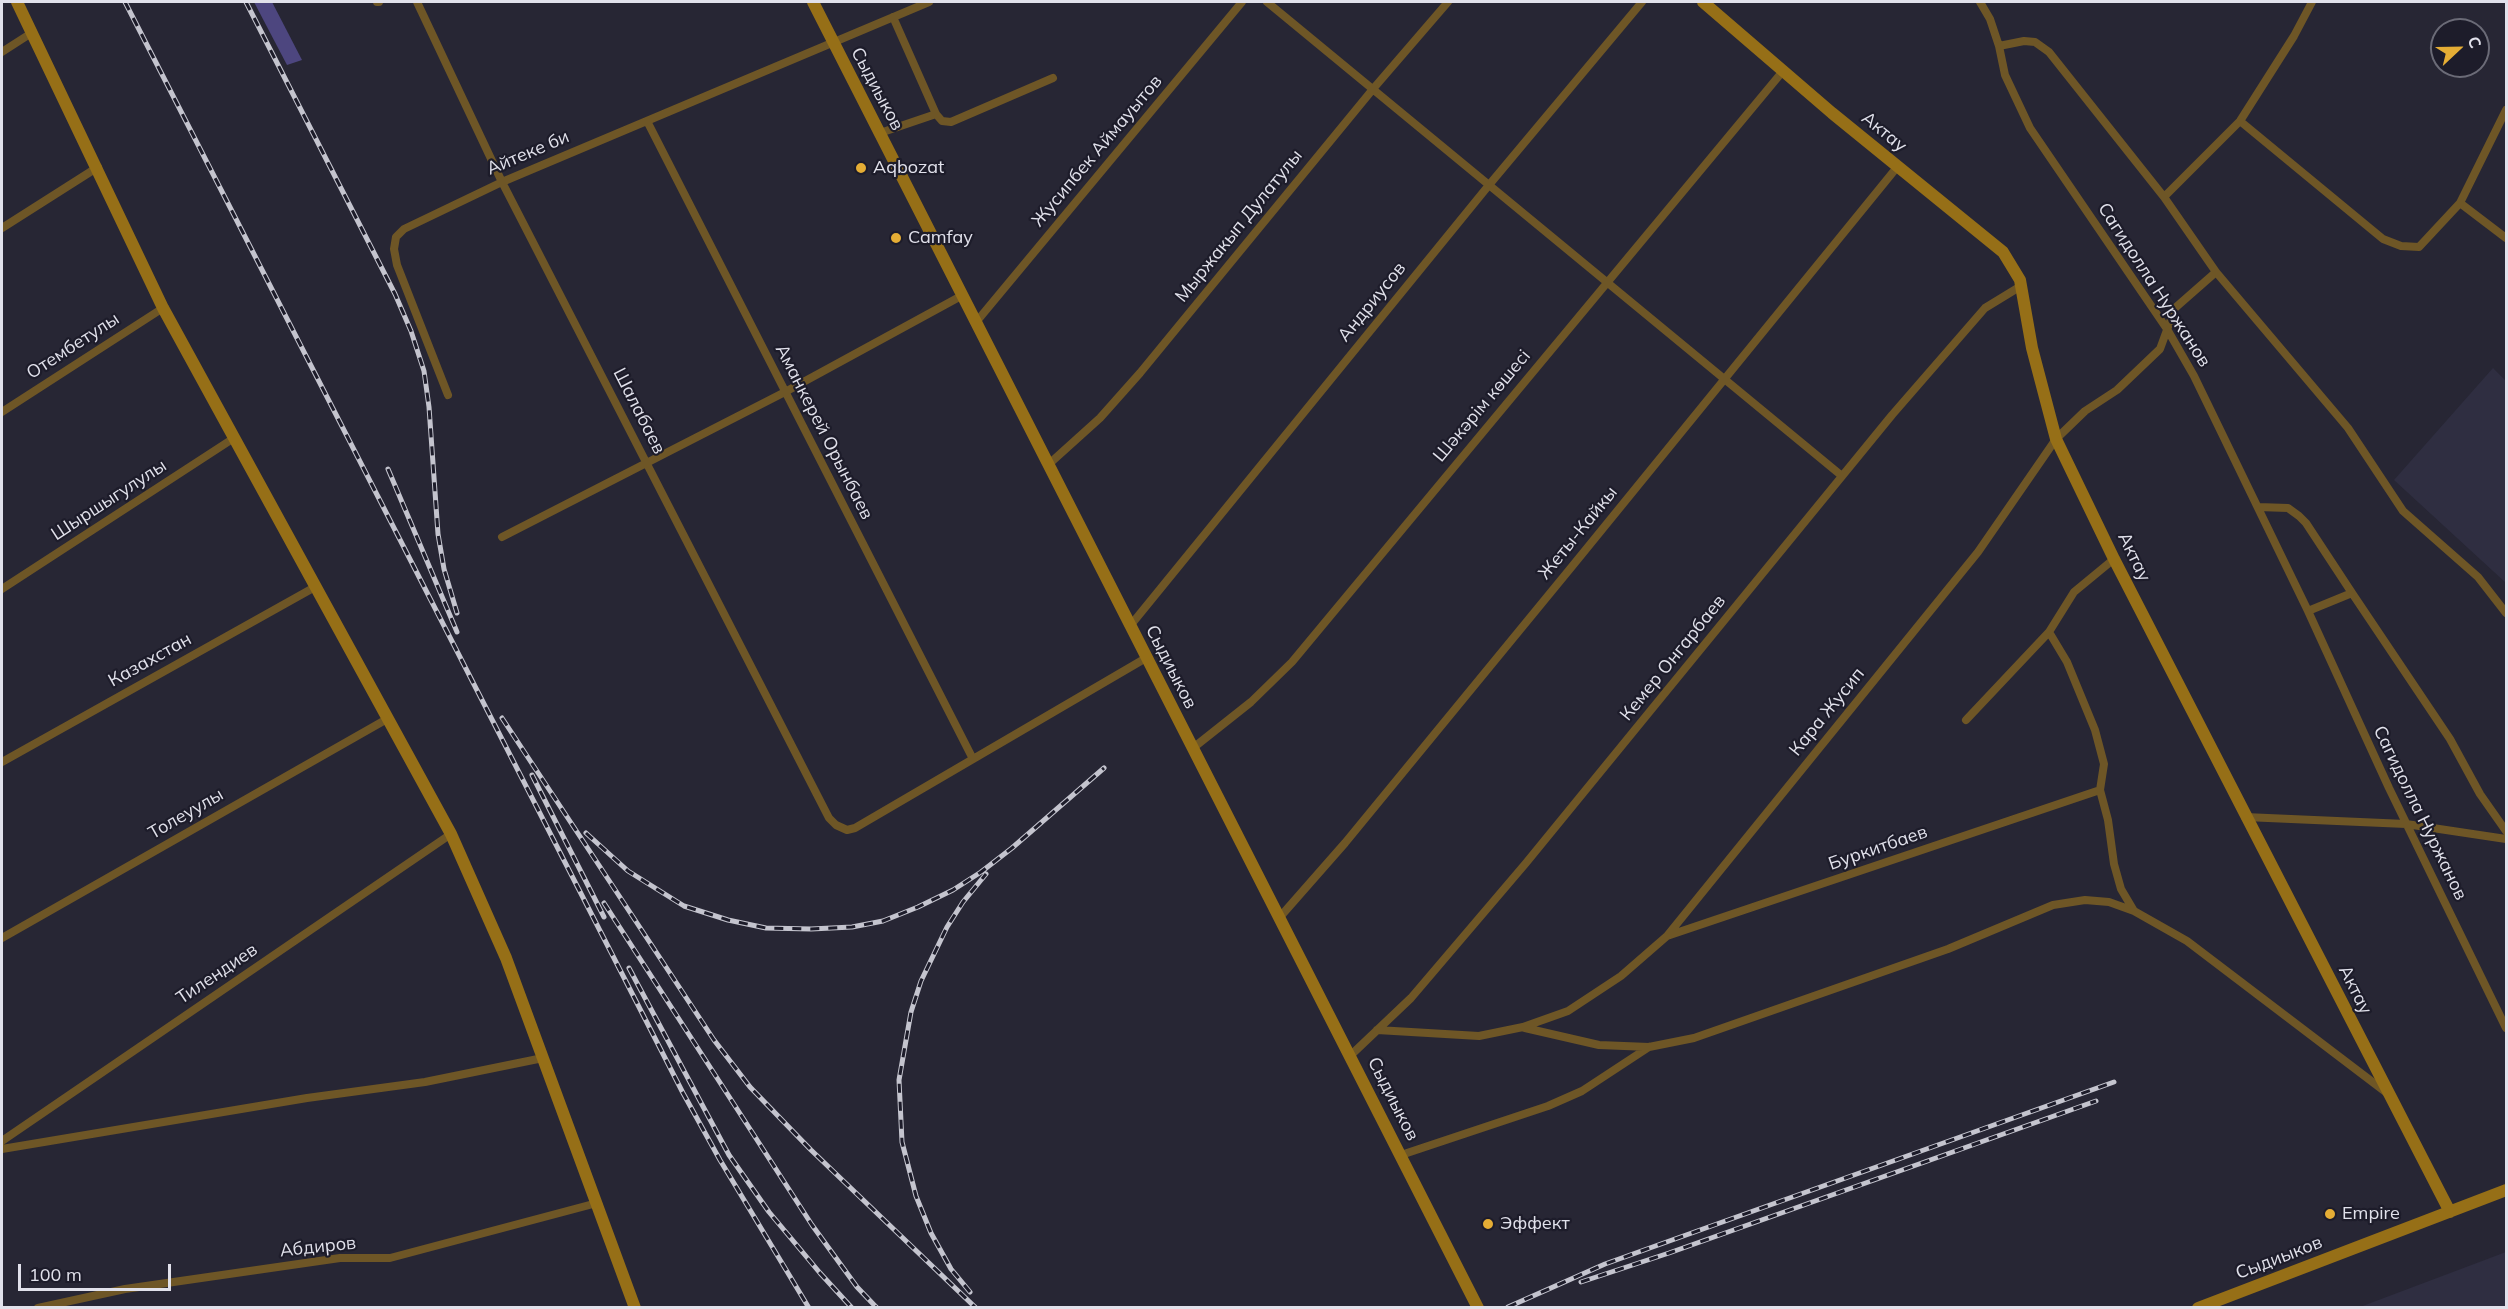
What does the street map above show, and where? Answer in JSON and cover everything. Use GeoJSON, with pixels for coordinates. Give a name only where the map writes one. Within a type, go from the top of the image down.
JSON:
{"type":"FeatureCollection","features":[{"type":"Feature","properties":{"kind":"street"},"geometry":{"type":"LineString","coordinates":[[17,2],[98,167],[163,308],[452,834],[506,958],[635,1308]]}},
{"type":"Feature","properties":{"kind":"street","name":"Шалабаев"},"geometry":{"type":"LineString","coordinates":[[417,2],[502,182],[830,818],[842,829],[855,828],[973,759]]}},
{"type":"Feature","properties":{"kind":"street","name":"Сыдиыков"},"geometry":{"type":"LineString","coordinates":[[813,2],[1478,1308]]}},
{"type":"Feature","properties":{"kind":"street","name":"Айтеке би"},"geometry":{"type":"LineString","coordinates":[[448,395],[397,265],[394,249],[396,237],[404,229],[502,182],[929,2]]}},
{"type":"Feature","properties":{"kind":"street","name":"Жусипбек Аймауытов"},"geometry":{"type":"LineString","coordinates":[[976,321],[1242,2]]}},
{"type":"Feature","properties":{"kind":"street"},"geometry":{"type":"LineString","coordinates":[[1267,2],[1842,476]]}},
{"type":"Feature","properties":{"kind":"street","name":"Мыржакып Дулатулы"},"geometry":{"type":"LineString","coordinates":[[1049,464],[1100,418],[1140,374],[1373,89],[1449,2]]}},
{"type":"Feature","properties":{"kind":"street","name":"Андриусов"},"geometry":{"type":"LineString","coordinates":[[1130,626],[1489,185],[1642,2]]}},
{"type":"Feature","properties":{"kind":"street","name":"Актау"},"geometry":{"type":"LineString","coordinates":[[1703,2],[2002,252],[2020,280],[2032,348],[2056,439],[2114,559],[2450,1212]]}},
{"type":"Feature","properties":{"kind":"street","name":"Сагидолла Нуржанов"},"geometry":{"type":"LineString","coordinates":[[1980,2],[1990,19],[2005,75],[2030,128],[2168,329],[2194,375],[2308,611],[2406,824],[2506,1028]]}},
{"type":"Feature","properties":{"kind":"street"},"geometry":{"type":"LineString","coordinates":[[2164,197],[2240,121],[2294,36],[2308,3]]}},
{"type":"Feature","properties":{"kind":"street"},"geometry":{"type":"LineString","coordinates":[[893,17],[936,114],[942,121],[951,122],[1053,78]]}},
{"type":"Feature","properties":{"kind":"street"},"geometry":{"type":"LineString","coordinates":[[2,52],[33,32]]}},
{"type":"Feature","properties":{"kind":"street"},"geometry":{"type":"LineString","coordinates":[[1999,46],[2024,41],[2035,42],[2049,52],[2164,197],[2216,272],[2348,428],[2403,511],[2478,577],[2506,613]]}},
{"type":"Feature","properties":{"kind":"street","name":"Шәкәрім көшесі"},"geometry":{"type":"LineString","coordinates":[[1192,748],[1251,702],[1292,662],[1783,71]]}},
{"type":"Feature","properties":{"kind":"street"},"geometry":{"type":"LineString","coordinates":[[2240,121],[2383,239],[2401,246],[2419,247],[2460,203],[2506,110]]}},
{"type":"Feature","properties":{"kind":"street"},"geometry":{"type":"LineString","coordinates":[[880,133],[936,114]]}},
{"type":"Feature","properties":{"kind":"street","name":"Аманкерей Орынбаев"},"geometry":{"type":"LineString","coordinates":[[646,121],[973,759]]}},
{"type":"Feature","properties":{"kind":"street","name":"Жеты-Кайкы"},"geometry":{"type":"LineString","coordinates":[[1280,917],[1360,824],[1898,166]]}},
{"type":"Feature","properties":{"kind":"street"},"geometry":{"type":"LineString","coordinates":[[2,228],[98,167]]}},
{"type":"Feature","properties":{"kind":"street"},"geometry":{"type":"LineString","coordinates":[[2460,203],[2506,238]]}},
{"type":"Feature","properties":{"kind":"street","name":"Кара Жусип"},"geometry":{"type":"LineString","coordinates":[[1377,1029],[1479,1036],[1523,1027],[1568,1011],[1621,976],[1667,936],[1978,552],[2056,439],[2085,411],[2117,390],[2160,349],[2175,308],[2216,272]]}},
{"type":"Feature","properties":{"kind":"street","name":"Кемер Онгарбаев"},"geometry":{"type":"LineString","coordinates":[[1351,1055],[1411,998],[1526,863],[1892,415],[1985,308],[2021,286]]}},
{"type":"Feature","properties":{"kind":"street"},"geometry":{"type":"LineString","coordinates":[[502,537],[785,392],[963,295]]}},
{"type":"Feature","properties":{"kind":"street","name":"Отембетулы"},"geometry":{"type":"LineString","coordinates":[[2,412],[163,308]]}},
{"type":"Feature","properties":{"kind":"street","name":"Шыршыгулулы"},"geometry":{"type":"LineString","coordinates":[[2,589],[234,438]]}},
{"type":"Feature","properties":{"kind":"street"},"geometry":{"type":"LineString","coordinates":[[2258,507],[2288,508],[2306,524],[2450,739],[2480,794],[2506,831]]}},
{"type":"Feature","properties":{"kind":"street"},"geometry":{"type":"LineString","coordinates":[[1966,720],[2049,632],[2074,592],[2114,559]]}},
{"type":"Feature","properties":{"kind":"street","name":"Казахстан"},"geometry":{"type":"LineString","coordinates":[[2,762],[315,587]]}},
{"type":"Feature","properties":{"kind":"street"},"geometry":{"type":"LineString","coordinates":[[2308,611],[2352,593]]}},
{"type":"Feature","properties":{"kind":"street"},"geometry":{"type":"LineString","coordinates":[[2049,632],[2067,662],[2095,729],[2104,764],[2100,790],[2108,820],[2114,864],[2121,889],[2134,911]]}},
{"type":"Feature","properties":{"kind":"street"},"geometry":{"type":"LineString","coordinates":[[973,759],[1146,658]]}},
{"type":"Feature","properties":{"kind":"street","name":"Толеуулы"},"geometry":{"type":"LineString","coordinates":[[2,938],[387,719]]}},
{"type":"Feature","properties":{"kind":"street","name":"Буркитбаев"},"geometry":{"type":"LineString","coordinates":[[1667,936],[2100,790]]}},
{"type":"Feature","properties":{"kind":"street"},"geometry":{"type":"LineString","coordinates":[[2246,817],[2406,824],[2506,839]]}},
{"type":"Feature","properties":{"kind":"street","name":"Тилендиев"},"geometry":{"type":"LineString","coordinates":[[2,1141],[452,834]]}},
{"type":"Feature","properties":{"kind":"street"},"geometry":{"type":"LineString","coordinates":[[1523,1027],[1599,1045],[1649,1047],[1694,1038],[1915,960],[2053,905],[2085,900],[2109,902],[2134,911],[2187,941],[2389,1094]]}},
{"type":"Feature","properties":{"kind":"street"},"geometry":{"type":"LineString","coordinates":[[1401,1155],[1548,1106],[1581,1091],[1649,1047]]}},
{"type":"Feature","properties":{"kind":"street"},"geometry":{"type":"LineString","coordinates":[[2,1149],[307,1098],[425,1082],[543,1058]]}},
{"type":"Feature","properties":{"kind":"street","name":"Сыдиыков"},"geometry":{"type":"LineString","coordinates":[[2198,1308],[2506,1191]]}},
{"type":"Feature","properties":{"kind":"street","name":"Абдиров"},"geometry":{"type":"LineString","coordinates":[[38,1308],[125,1289],[329,1260],[390,1258],[597,1203]]}},
{"type":"Feature","properties":{"kind":"shaded area"},"geometry":{"type":"Polygon","coordinates":[[[254,2],[272,2],[302,60],[287,65],[254,2]]]}},
{"type":"Feature","properties":{"kind":"shaded area"},"geometry":{"type":"Polygon","coordinates":[[[2493,368],[2506,381],[2506,583],[2394,480],[2493,368]]]}},
{"type":"Feature","properties":{"kind":"shaded area"},"geometry":{"type":"Polygon","coordinates":[[[2506,1252],[2506,1307],[2360,1307],[2506,1252]]]}},
{"type":"Feature","properties":{"kind":"railway"},"geometry":{"type":"LineString","coordinates":[[125,2],[683,1093],[720,1160],[809,1308]]}},
{"type":"Feature","properties":{"kind":"railway"},"geometry":{"type":"LineString","coordinates":[[246,2],[395,294],[411,331],[424,371],[429,407],[438,534],[444,569],[457,613]]}},
{"type":"Feature","properties":{"kind":"railway"},"geometry":{"type":"LineString","coordinates":[[388,469],[457,632]]}},
{"type":"Feature","properties":{"kind":"railway"},"geometry":{"type":"LineString","coordinates":[[502,718],[714,1040],[750,1087],[811,1150],[976,1308]]}},
{"type":"Feature","properties":{"kind":"railway"},"geometry":{"type":"LineString","coordinates":[[586,833],[628,871],[684,906],[728,920],[766,928],[852,927],[883,921],[953,890],[1012,848],[1104,768]]}},
{"type":"Feature","properties":{"kind":"railway"},"geometry":{"type":"LineString","coordinates":[[532,775],[604,917]]}},
{"type":"Feature","properties":{"kind":"railway"},"geometry":{"type":"LineString","coordinates":[[970,1292],[951,1269],[931,1233],[916,1196],[902,1142],[899,1080],[911,1012],[921,981],[947,927],[963,902],[986,874]]}},
{"type":"Feature","properties":{"kind":"railway"},"geometry":{"type":"LineString","coordinates":[[604,903],[812,1225],[857,1287],[877,1308]]}},
{"type":"Feature","properties":{"kind":"railway"},"geometry":{"type":"LineString","coordinates":[[629,968],[729,1155],[769,1212],[852,1308]]}},
{"type":"Feature","properties":{"kind":"railway"},"geometry":{"type":"LineString","coordinates":[[1508,1307],[1605,1264],[2114,1082]]}},
{"type":"Feature","properties":{"kind":"railway"},"geometry":{"type":"LineString","coordinates":[[1581,1282],[1669,1253],[2096,1101]]}},
{"type":"Feature","properties":{"kind":"place","name":"Aqbozat"},"geometry":{"type":"Point","coordinates":[861,168]}},
{"type":"Feature","properties":{"kind":"place","name":"Camfay"},"geometry":{"type":"Point","coordinates":[896,238]}},
{"type":"Feature","properties":{"kind":"place","name":"Empire"},"geometry":{"type":"Point","coordinates":[2330,1214]}},
{"type":"Feature","properties":{"kind":"place","name":"Эффект"},"geometry":{"type":"Point","coordinates":[1488,1224]}}]}
